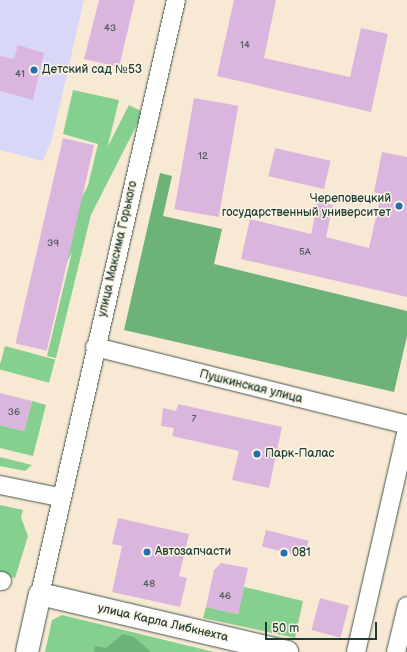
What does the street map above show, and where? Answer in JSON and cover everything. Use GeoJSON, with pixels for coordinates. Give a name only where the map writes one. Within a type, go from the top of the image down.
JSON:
{"type":"FeatureCollection","features":[{"type":"Feature","properties":{"kind":"main road"},"geometry":{"type":"LineString","coordinates":[[27,652],[40,594]]}},
{"type":"Feature","properties":{"kind":"main road","name":"улица Карла Либкнехта"},"geometry":{"type":"LineString","coordinates":[[40,594],[287,652]]}},
{"type":"Feature","properties":{"kind":"street","name":"улица Максима Горького"},"geometry":{"type":"LineString","coordinates":[[40,594],[59,497],[176,0]]}},
{"type":"Feature","properties":{"kind":"street","name":"Пушкинская улица"},"geometry":{"type":"LineString","coordinates":[[95,347],[407,425]]}},
{"type":"Feature","properties":{"kind":"street"},"geometry":{"type":"LineString","coordinates":[[356,652],[407,429]]}},
{"type":"Feature","properties":{"kind":"street"},"geometry":{"type":"LineString","coordinates":[[0,485],[59,497]]}},
{"type":"Feature","properties":{"kind":"street"},"geometry":{"type":"LineString","coordinates":[[396,652],[407,606]]}},
{"type":"Feature","properties":{"kind":"shaded area","name":"Детский сад №53"},"geometry":{"type":"Polygon","coordinates":[[[0,0],[84,0],[52,139],[43,161],[0,150],[0,0]]]}},
{"type":"Feature","properties":{"kind":"green space"},"geometry":{"type":"Polygon","coordinates":[[[73,90],[119,100],[56,358],[47,356],[98,144],[63,134],[73,90]]]}},
{"type":"Feature","properties":{"kind":"green space"},"geometry":{"type":"Polygon","coordinates":[[[129,105],[143,112],[60,275],[46,268],[129,105]]]}},
{"type":"Feature","properties":{"kind":"green space"},"geometry":{"type":"Polygon","coordinates":[[[160,173],[172,176],[163,216],[222,229],[214,264],[407,311],[407,336],[394,392],[124,330],[160,173]]]}},
{"type":"Feature","properties":{"kind":"green space"},"geometry":{"type":"Polygon","coordinates":[[[5,346],[55,359],[49,383],[0,370],[5,346]]]}},
{"type":"Feature","properties":{"kind":"green space"},"geometry":{"type":"Polygon","coordinates":[[[32,401],[46,405],[33,456],[0,448],[0,425],[24,431],[32,401]]]}},
{"type":"Feature","properties":{"kind":"green space"},"geometry":{"type":"Polygon","coordinates":[[[0,457],[32,465],[25,471],[0,466],[0,457]]]}},
{"type":"Feature","properties":{"kind":"green space"},"geometry":{"type":"Polygon","coordinates":[[[0,505],[23,510],[21,517],[28,536],[15,578],[0,575],[0,505]]]}},
{"type":"Feature","properties":{"kind":"green space"},"geometry":{"type":"Polygon","coordinates":[[[244,587],[303,601],[295,638],[203,618],[206,607],[238,614],[244,587]]]}},
{"type":"Feature","properties":{"kind":"green space"},"geometry":{"type":"Polygon","coordinates":[[[62,615],[214,652],[45,652],[52,620],[62,615]]]}},
{"type":"Feature","properties":{"kind":"green space"},"geometry":{"type":"Polygon","coordinates":[[[123,634],[134,637],[151,652],[94,652],[95,646],[106,648],[123,634]]]}},
{"type":"Feature","properties":{"kind":"building"},"geometry":{"type":"Polygon","coordinates":[[[99,0],[135,0],[119,67],[84,59],[99,0]]]}},
{"type":"Feature","properties":{"kind":"building"},"geometry":{"type":"Polygon","coordinates":[[[234,0],[276,0],[264,58],[350,77],[361,28],[388,34],[371,112],[217,76],[234,0]]]}},
{"type":"Feature","properties":{"kind":"building"},"geometry":{"type":"Polygon","coordinates":[[[18,45],[44,53],[33,100],[0,91],[0,56],[14,59],[18,45]]]}},
{"type":"Feature","properties":{"kind":"building"},"geometry":{"type":"Polygon","coordinates":[[[194,98],[238,106],[219,217],[174,209],[194,98]]]}},
{"type":"Feature","properties":{"kind":"building"},"geometry":{"type":"Polygon","coordinates":[[[63,138],[94,145],[47,351],[16,344],[63,138]]]}},
{"type":"Feature","properties":{"kind":"building"},"geometry":{"type":"Polygon","coordinates":[[[275,148],[331,161],[324,189],[268,176],[275,148]]]}},
{"type":"Feature","properties":{"kind":"building"},"geometry":{"type":"Polygon","coordinates":[[[382,152],[407,157],[407,297],[241,259],[250,219],[311,234],[318,202],[333,205],[326,237],[369,248],[381,194],[374,192],[382,152]]]}},
{"type":"Feature","properties":{"kind":"building"},"geometry":{"type":"Polygon","coordinates":[[[0,393],[32,401],[24,431],[0,425],[0,393]]]}},
{"type":"Feature","properties":{"kind":"building"},"geometry":{"type":"Polygon","coordinates":[[[178,404],[282,427],[269,488],[232,480],[239,451],[172,436],[174,428],[161,426],[163,408],[176,411],[178,404]]]}},
{"type":"Feature","properties":{"kind":"building"},"geometry":{"type":"Polygon","coordinates":[[[118,518],[189,534],[179,576],[187,578],[180,607],[112,592],[122,546],[112,544],[118,518]]]}},
{"type":"Feature","properties":{"kind":"building"},"geometry":{"type":"Polygon","coordinates":[[[266,530],[309,541],[305,557],[262,546],[266,530]]]}},
{"type":"Feature","properties":{"kind":"building"},"geometry":{"type":"Polygon","coordinates":[[[221,563],[248,568],[238,614],[206,607],[214,570],[221,563]]]}},
{"type":"Feature","properties":{"kind":"building"},"geometry":{"type":"Polygon","coordinates":[[[320,598],[349,606],[340,638],[311,630],[320,598]]]}},
{"type":"Feature","properties":{"kind":"place","name":"Детский сад №53"},"geometry":{"type":"Point","coordinates":[34,70]}},
{"type":"Feature","properties":{"kind":"place","name":"Череповецкий государственный университет"},"geometry":{"type":"Point","coordinates":[399,206]}},
{"type":"Feature","properties":{"kind":"place","name":"Парк-Палас"},"geometry":{"type":"Point","coordinates":[257,454]}},
{"type":"Feature","properties":{"kind":"place","name":"Автозапчасти"},"geometry":{"type":"Point","coordinates":[147,552]}},
{"type":"Feature","properties":{"kind":"place","name":"081"},"geometry":{"type":"Point","coordinates":[284,553]}}]}
